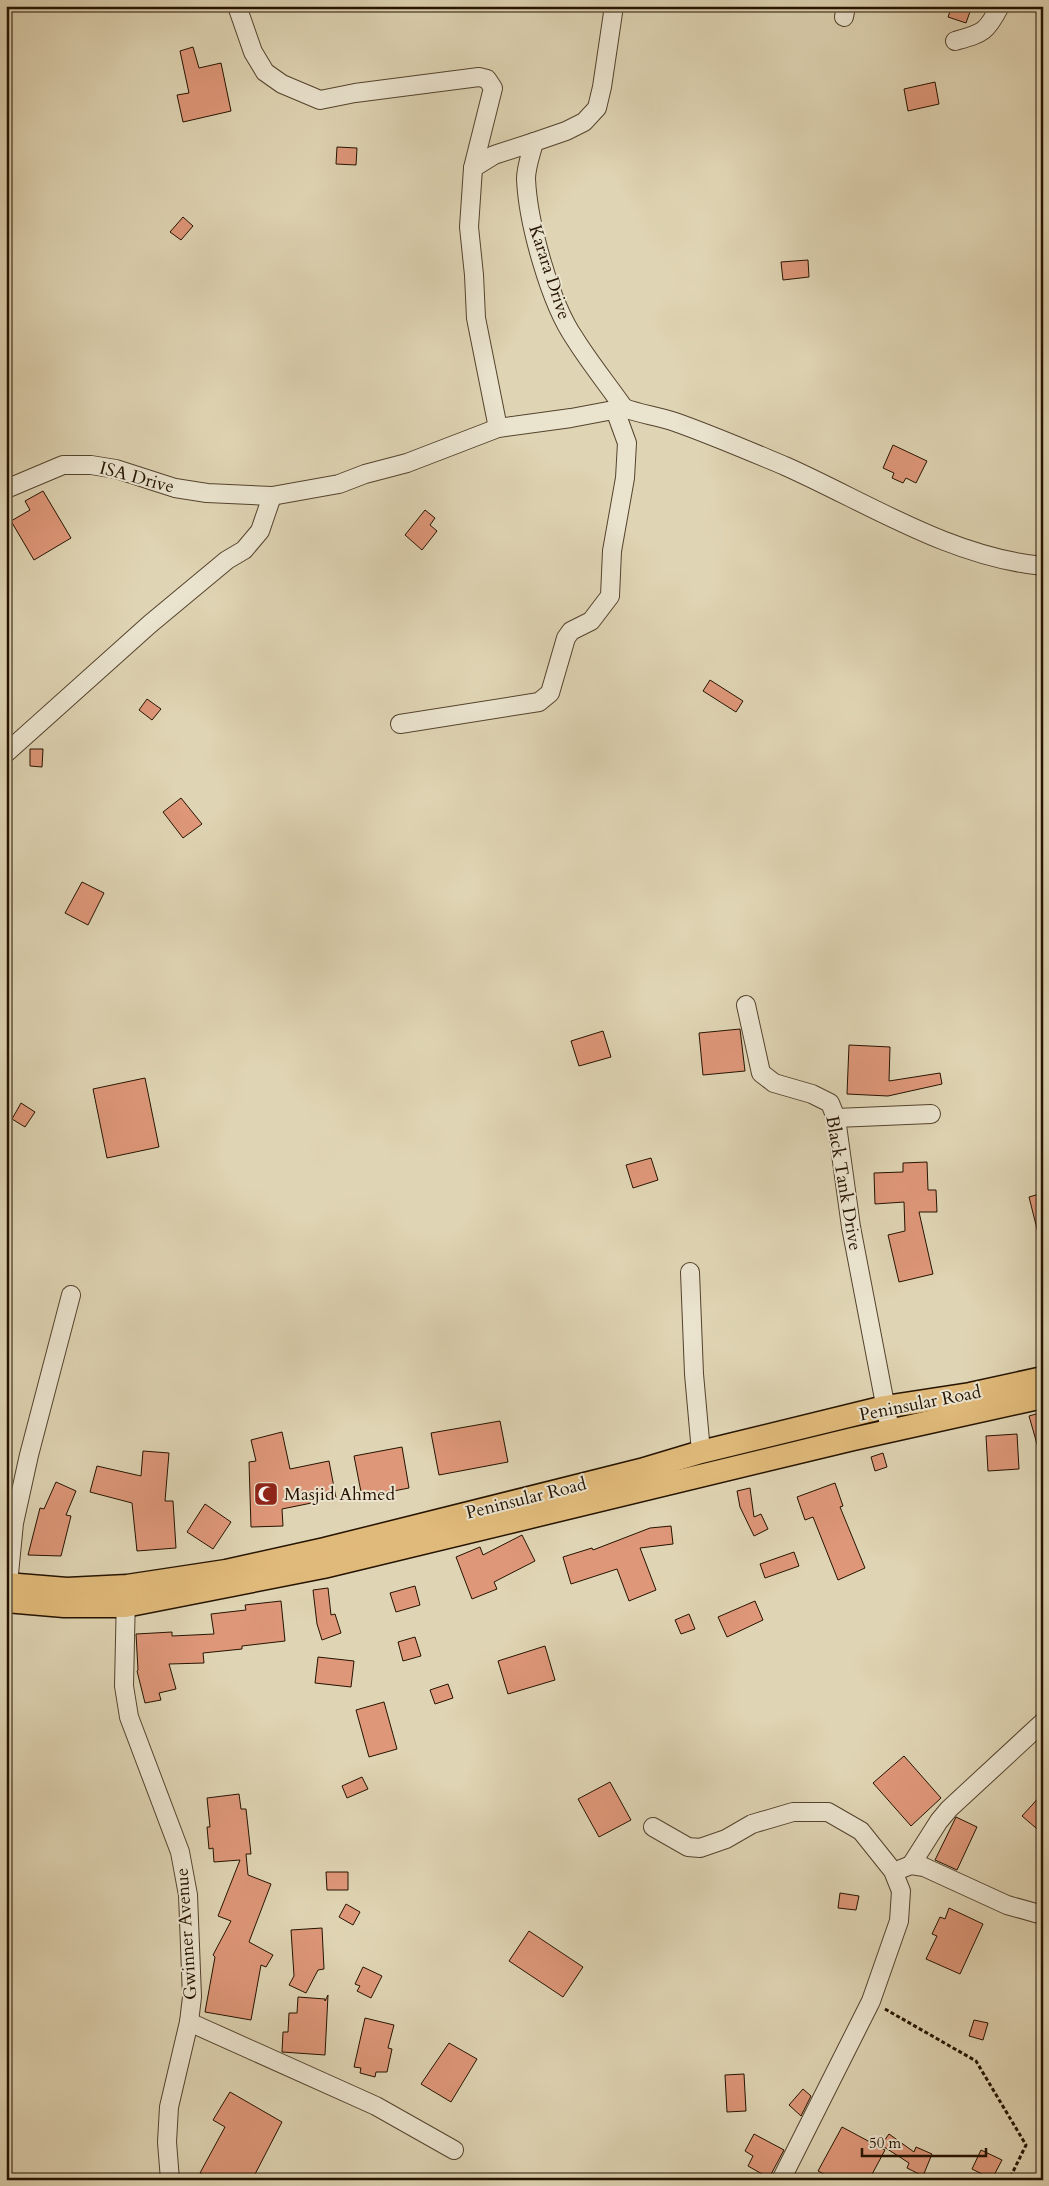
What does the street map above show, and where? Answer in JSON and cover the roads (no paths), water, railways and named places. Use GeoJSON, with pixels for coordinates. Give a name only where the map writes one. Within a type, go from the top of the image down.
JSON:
{"type":"FeatureCollection","features":[{"type":"Feature","properties":{"kind":"main road","name":"Peninsular Road"},"geometry":{"type":"LineString","coordinates":[[126,1596],[325,1549],[641,1470],[700,1452],[884,1408],[970,1394],[1043,1378]]}},
{"type":"Feature","properties":{"kind":"main road","name":"Peninsular Road"},"geometry":{"type":"LineString","coordinates":[[7,1590],[67,1588],[126,1596],[323,1567],[890,1430],[977,1413],[1043,1397]]}},
{"type":"Feature","properties":{"kind":"street"},"geometry":{"type":"LineString","coordinates":[[238,6],[253,52],[264,72],[282,84],[320,100],[355,93],[479,77],[487,80],[493,88],[473,168],[469,227],[476,318],[498,428]]}},
{"type":"Feature","properties":{"kind":"street"},"geometry":{"type":"LineString","coordinates":[[473,168],[494,155],[566,131],[584,122],[597,108],[614,6]]}},
{"type":"Feature","properties":{"kind":"street"},"geometry":{"type":"LineString","coordinates":[[955,41],[985,30],[1000,6]]}},
{"type":"Feature","properties":{"kind":"street","name":"Karara Drive"},"geometry":{"type":"LineString","coordinates":[[400,724],[539,702],[550,693],[566,638],[571,631],[592,621],[610,596],[612,551],[625,478],[627,443],[619,409],[574,338],[555,298],[540,250],[529,208],[526,178],[534,142]]}},
{"type":"Feature","properties":{"kind":"street"},"geometry":{"type":"LineString","coordinates":[[6,753],[150,624],[227,560],[244,550],[260,531],[272,496],[339,484],[365,474],[407,463],[498,428],[619,409],[675,422],[786,467],[912,528],[964,548],[1030,565],[1043,566]]}},
{"type":"Feature","properties":{"kind":"street","name":"ISA Drive"},"geometry":{"type":"LineString","coordinates":[[6,489],[63,465],[91,465],[116,469],[175,488],[208,493],[272,496]]}},
{"type":"Feature","properties":{"kind":"street","name":"Black Tank Drive"},"geometry":{"type":"LineString","coordinates":[[746,1005],[761,1074],[774,1083],[812,1094],[830,1103],[836,1118],[851,1226],[884,1408],[890,1430]]}},
{"type":"Feature","properties":{"kind":"street"},"geometry":{"type":"LineString","coordinates":[[836,1118],[931,1114]]}},
{"type":"Feature","properties":{"kind":"street"},"geometry":{"type":"LineString","coordinates":[[690,1272],[694,1374],[700,1452]]}},
{"type":"Feature","properties":{"kind":"street"},"geometry":{"type":"LineString","coordinates":[[7,1590],[14,1523],[72,1295]]}},
{"type":"Feature","properties":{"kind":"street","name":"Gwinner Avenue"},"geometry":{"type":"LineString","coordinates":[[126,1596],[124,1686],[129,1717],[180,1852],[188,1895],[192,1997],[190,2022],[168,2107],[167,2142],[170,2180]]}},
{"type":"Feature","properties":{"kind":"street"},"geometry":{"type":"LineString","coordinates":[[911,1865],[938,1821],[1043,1722]]}},
{"type":"Feature","properties":{"kind":"street"},"geometry":{"type":"LineString","coordinates":[[653,1827],[688,1847],[700,1848],[726,1840],[752,1824],[793,1812],[828,1812],[861,1831],[893,1871],[901,1891],[900,1921],[871,2001],[781,2180]]}},
{"type":"Feature","properties":{"kind":"street"},"geometry":{"type":"LineString","coordinates":[[893,1871],[911,1865],[924,1866],[1007,1905],[1043,1915]]}},
{"type":"Feature","properties":{"kind":"street"},"geometry":{"type":"LineString","coordinates":[[190,2022],[376,2106],[454,2150]]}},
{"type":"Feature","properties":{"kind":"place","name":"Masjid Ahmed"},"geometry":{"type":"Point","coordinates":[266,1494]}}]}
